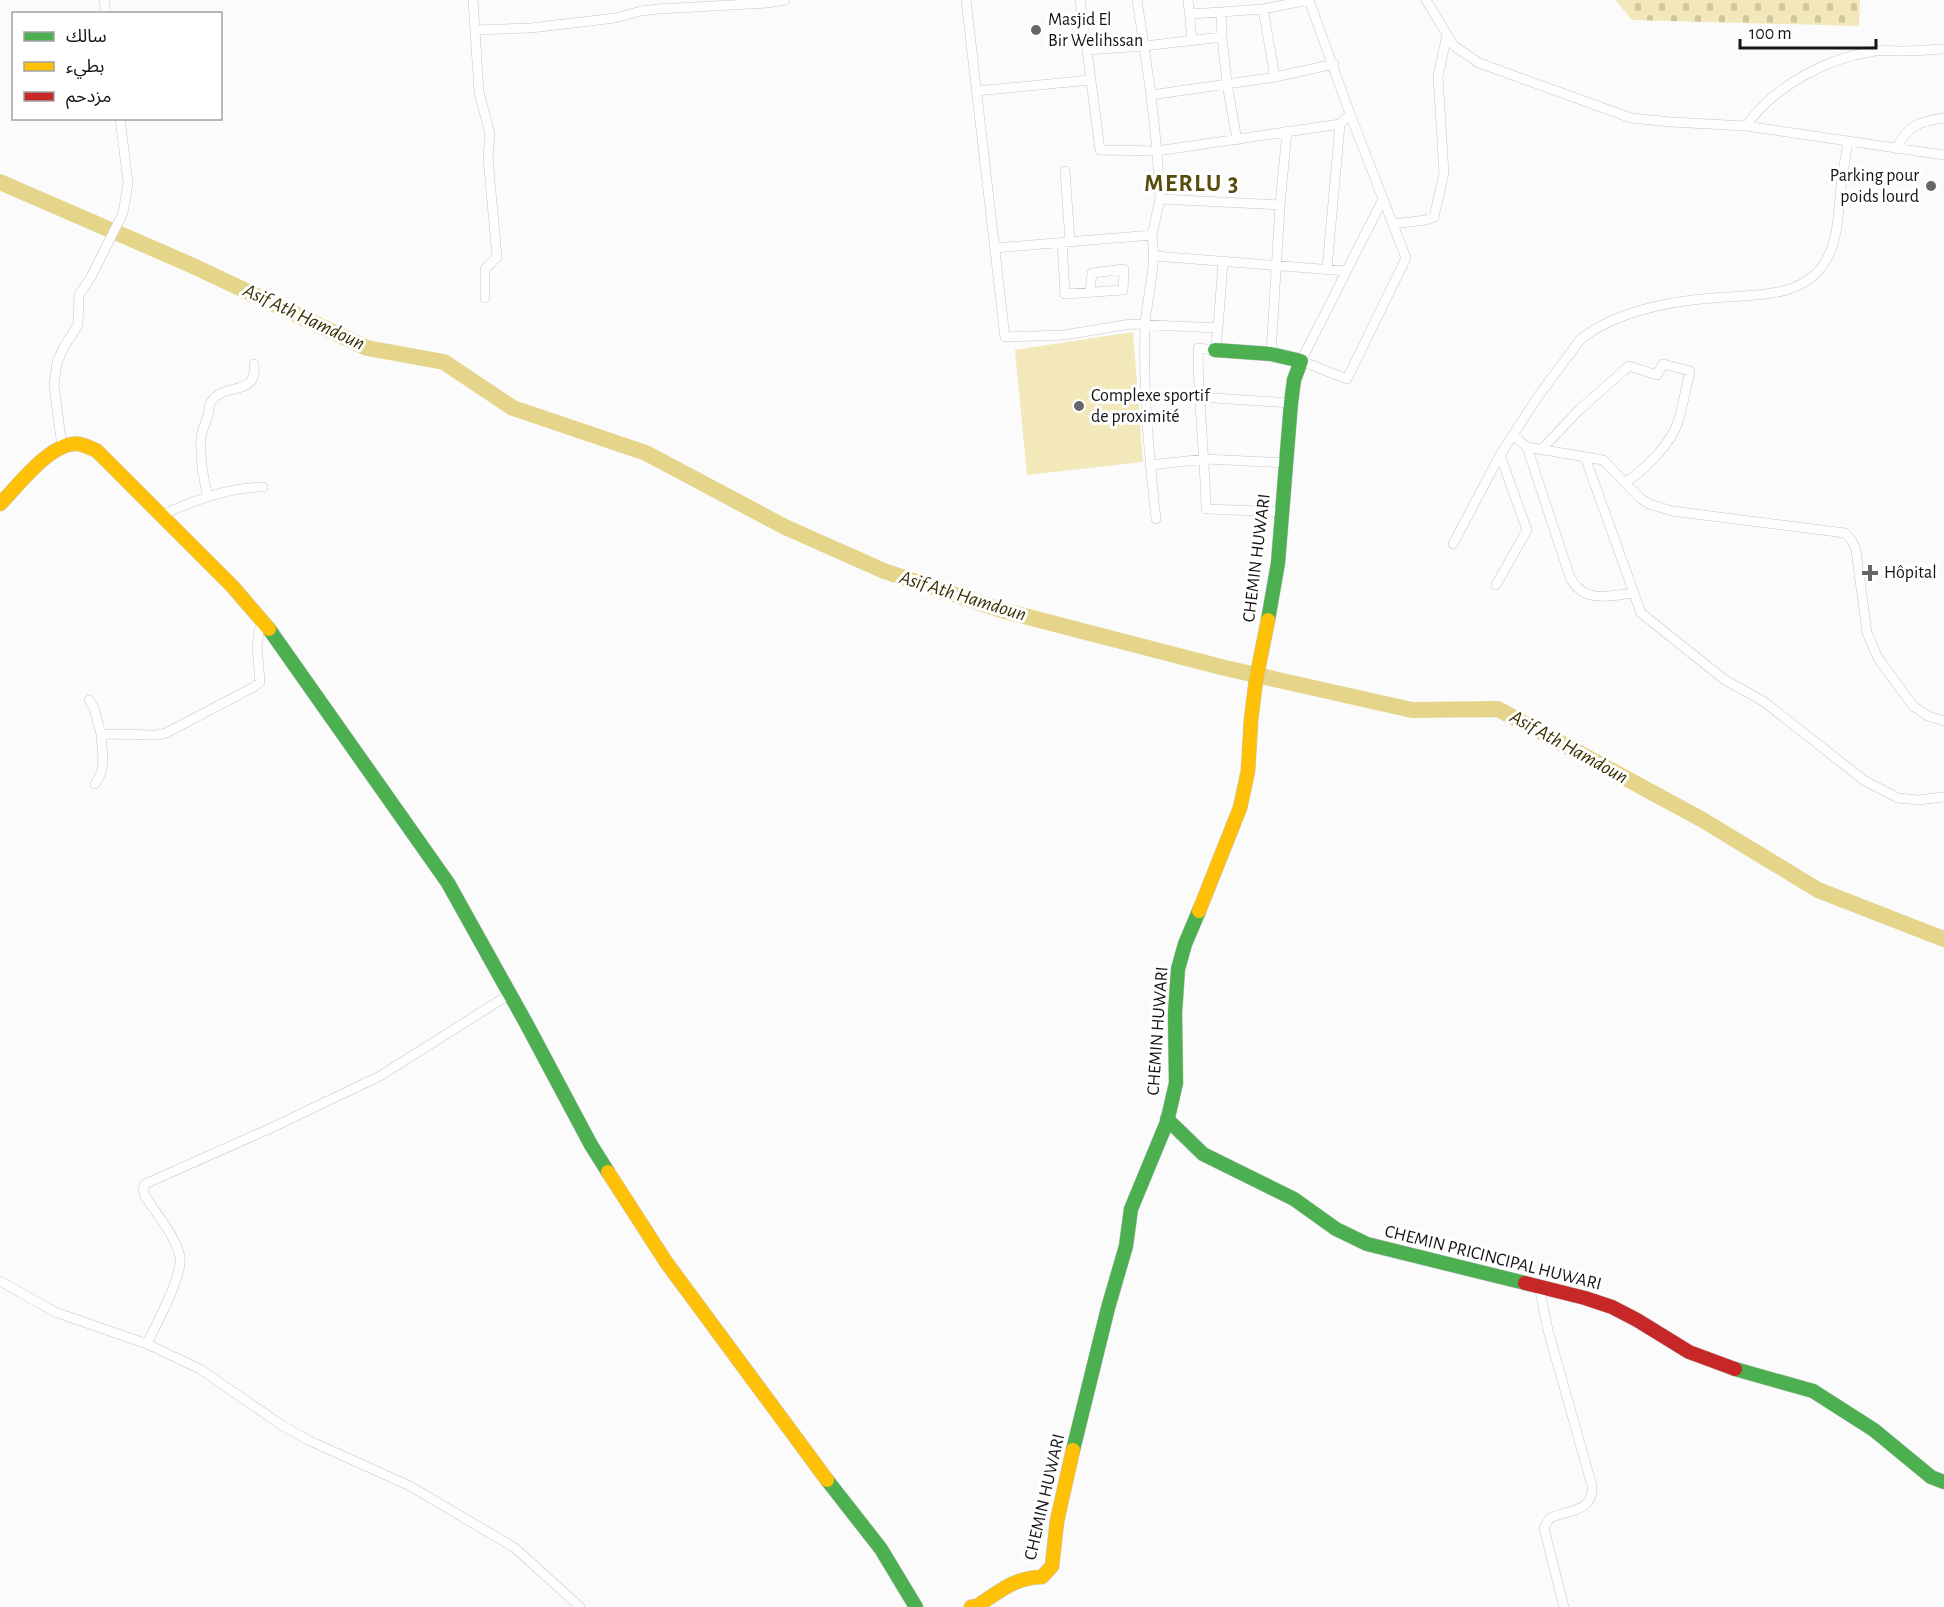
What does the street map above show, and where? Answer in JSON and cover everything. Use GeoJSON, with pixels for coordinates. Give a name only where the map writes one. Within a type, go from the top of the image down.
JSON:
{"type":"FeatureCollection","features":[{"type":"Feature","properties":{"kind":"street"},"geometry":{"type":"LineString","coordinates":[[473,0],[479,92],[490,134],[488,158],[496,257],[485,269],[485,298]]}},
{"type":"Feature","properties":{"kind":"street"},"geometry":{"type":"LineString","coordinates":[[475,30],[531,28],[615,18],[641,11],[785,0]]}},
{"type":"Feature","properties":{"kind":"street"},"geometry":{"type":"LineString","coordinates":[[966,0],[1005,337],[1064,334],[1131,324],[1218,328]]}},
{"type":"Feature","properties":{"kind":"street"},"geometry":{"type":"LineString","coordinates":[[1080,0],[1100,150],[1157,151],[1237,140],[1340,124],[1350,114]]}},
{"type":"Feature","properties":{"kind":"street"},"geometry":{"type":"LineString","coordinates":[[1137,0],[1151,95],[1160,199],[1152,235],[1155,256],[1145,325],[1145,403],[1156,519]]}},
{"type":"Feature","properties":{"kind":"street"},"geometry":{"type":"LineString","coordinates":[[1188,0],[1192,39]]}},
{"type":"Feature","properties":{"kind":"street"},"geometry":{"type":"LineString","coordinates":[[1190,14],[1263,9],[1309,0],[1406,258],[1347,379],[1301,361],[1270,354],[1198,348],[1206,508],[1282,512]]}},
{"type":"Feature","properties":{"kind":"street"},"geometry":{"type":"LineString","coordinates":[[1426,0],[1454,46],[1479,63],[1631,118],[1746,126],[1944,155]]}},
{"type":"Feature","properties":{"kind":"street"},"geometry":{"type":"LineString","coordinates":[[1263,9],[1275,77]]}},
{"type":"Feature","properties":{"kind":"street"},"geometry":{"type":"LineString","coordinates":[[1221,12],[1227,84],[1237,140]]}},
{"type":"Feature","properties":{"kind":"street"},"geometry":{"type":"LineString","coordinates":[[1393,224],[1434,217],[1444,173],[1438,76],[1447,35]]}},
{"type":"Feature","properties":{"kind":"street"},"geometry":{"type":"LineString","coordinates":[[1087,50],[1222,37]]}},
{"type":"Feature","properties":{"kind":"street"},"geometry":{"type":"LineString","coordinates":[[1746,126],[1776,93],[1792,82],[1833,63],[1876,51],[1944,49]]}},
{"type":"Feature","properties":{"kind":"street"},"geometry":{"type":"LineString","coordinates":[[1151,95],[1275,77],[1334,64]]}},
{"type":"Feature","properties":{"kind":"street"},"geometry":{"type":"LineString","coordinates":[[977,91],[1090,80]]}},
{"type":"Feature","properties":{"kind":"street"},"geometry":{"type":"LineString","coordinates":[[1896,149],[1909,128],[1925,121],[1944,118]]}},
{"type":"Feature","properties":{"kind":"street"},"geometry":{"type":"LineString","coordinates":[[62,447],[54,385],[57,362],[78,325],[79,295],[92,277],[123,213],[128,183],[120,120]]}},
{"type":"Feature","properties":{"kind":"street"},"geometry":{"type":"LineString","coordinates":[[1327,269],[1340,124]]}},
{"type":"Feature","properties":{"kind":"street"},"geometry":{"type":"LineString","coordinates":[[1270,354],[1287,131]]}},
{"type":"Feature","properties":{"kind":"street"},"geometry":{"type":"LineString","coordinates":[[1453,544],[1500,455],[1580,340],[1601,325],[1646,309],[1682,302],[1776,293],[1802,285],[1815,275],[1826,261],[1832,245],[1848,142]]}},
{"type":"Feature","properties":{"kind":"street"},"geometry":{"type":"LineString","coordinates":[[1065,171],[1065,294],[1090,292]]}},
{"type":"Feature","properties":{"kind":"street"},"geometry":{"type":"LineString","coordinates":[[1160,199],[1280,206]]}},
{"type":"Feature","properties":{"kind":"street"},"geometry":{"type":"LineString","coordinates":[[1301,361],[1383,199]]}},
{"type":"Feature","properties":{"kind":"street"},"geometry":{"type":"LineString","coordinates":[[995,248],[1152,235]]}},
{"type":"Feature","properties":{"kind":"street"},"geometry":{"type":"LineString","coordinates":[[1155,256],[1346,271]]}},
{"type":"Feature","properties":{"kind":"street"},"geometry":{"type":"LineString","coordinates":[[1215,350],[1223,262]]}},
{"type":"Feature","properties":{"kind":"street","name":"CHEMIN HUWARI"},"geometry":{"type":"LineString","coordinates":[[972,1607],[978,1606],[1011,1584],[1028,1577],[1042,1577],[1052,1566],[1057,1521],[1066,1478],[1108,1308],[1126,1246],[1131,1209],[1167,1119],[1176,1083],[1175,1013],[1178,969],[1185,944],[1225,849],[1242,798],[1248,771],[1256,681],[1278,562],[1291,403],[1294,380],[1301,361]]}},
{"type":"Feature","properties":{"kind":"street"},"geometry":{"type":"LineString","coordinates":[[208,497],[202,477],[201,438],[210,402],[221,392],[250,383],[255,373],[254,364]]}},
{"type":"Feature","properties":{"kind":"street"},"geometry":{"type":"LineString","coordinates":[[1541,450],[1579,410],[1629,366],[1657,375],[1663,364],[1690,371],[1677,424],[1659,453],[1626,482]]}},
{"type":"Feature","properties":{"kind":"street"},"geometry":{"type":"LineString","coordinates":[[1199,398],[1291,403]]}},
{"type":"Feature","properties":{"kind":"street"},"geometry":{"type":"LineString","coordinates":[[1513,435],[1527,447],[1603,460],[1640,498],[1649,504],[1672,511],[1845,533],[1856,550],[1867,633],[1878,658],[1913,706],[1928,716],[1944,721]]}},
{"type":"Feature","properties":{"kind":"street"},"geometry":{"type":"LineString","coordinates":[[0,504],[41,463],[62,447],[77,443],[97,451],[261,618],[448,883],[591,1144],[666,1262],[850,1511],[881,1549],[916,1607]]}},
{"type":"Feature","properties":{"kind":"street"},"geometry":{"type":"LineString","coordinates":[[1527,447],[1575,586],[1582,593],[1604,597],[1634,593]]}},
{"type":"Feature","properties":{"kind":"street"},"geometry":{"type":"LineString","coordinates":[[1496,585],[1527,530],[1500,455]]}},
{"type":"Feature","properties":{"kind":"street"},"geometry":{"type":"LineString","coordinates":[[1585,457],[1641,613],[1725,680],[1763,702],[1865,781],[1898,798],[1918,800],[1944,797]]}},
{"type":"Feature","properties":{"kind":"street"},"geometry":{"type":"LineString","coordinates":[[1150,465],[1205,459],[1287,463]]}},
{"type":"Feature","properties":{"kind":"street"},"geometry":{"type":"LineString","coordinates":[[162,515],[180,506],[208,497],[263,487]]}},
{"type":"Feature","properties":{"kind":"street"},"geometry":{"type":"LineString","coordinates":[[101,734],[157,735],[166,733],[254,687],[260,682],[257,646],[261,618]]}},
{"type":"Feature","properties":{"kind":"street"},"geometry":{"type":"LineString","coordinates":[[89,700],[94,708],[101,734],[104,766],[102,775],[95,784]]}},
{"type":"Feature","properties":{"kind":"street"},"geometry":{"type":"LineString","coordinates":[[147,1344],[179,1270],[180,1256],[174,1242],[145,1196],[143,1189],[145,1184],[380,1076],[510,994]]}},
{"type":"Feature","properties":{"kind":"street","name":"CHEMIN PRICINCIPAL HUWARI"},"geometry":{"type":"LineString","coordinates":[[1167,1119],[1203,1154],[1294,1200],[1353,1239],[1585,1298],[1612,1307],[1689,1352],[1719,1364],[1813,1391],[1874,1430],[1931,1477],[1944,1482]]}},
{"type":"Feature","properties":{"kind":"street"},"geometry":{"type":"LineString","coordinates":[[0,1281],[55,1312],[147,1344],[200,1369],[310,1442],[410,1486],[515,1548],[579,1607]]}},
{"type":"Feature","properties":{"kind":"street"},"geometry":{"type":"LineString","coordinates":[[1539,1287],[1548,1330],[1592,1486],[1591,1499],[1587,1504],[1582,1508],[1550,1518],[1544,1528],[1564,1607]]}},
{"type":"Feature","properties":{"kind":"green space"},"geometry":{"type":"Polygon","coordinates":[[[1615,0],[1860,0],[1859,26],[1632,20],[1615,0]]]}},
{"type":"Feature","properties":{"kind":"green space","name":"Complexe sportif de proximité"},"geometry":{"type":"Polygon","coordinates":[[[1133,332],[1143,462],[1027,475],[1015,350],[1133,332]]]}},
{"type":"Feature","properties":{"kind":"waterway","name":"Asif Ath Hamdoun"},"geometry":{"type":"LineString","coordinates":[[0,182],[191,265],[367,348],[444,362],[513,408],[646,453],[785,527],[884,571],[1001,610],[1225,668],[1412,710],[1498,709],[1701,819],[1818,890],[1944,939]]}},
{"type":"Feature","properties":{"kind":"traffic: fast"},"geometry":{"type":"LineString","coordinates":[[1215,350],[1271,354],[1301,361],[1294,380],[1291,403],[1278,563],[1268,620]]}},
{"type":"Feature","properties":{"kind":"traffic: fast"},"geometry":{"type":"LineString","coordinates":[[269,629],[448,883],[608,1172]]}},
{"type":"Feature","properties":{"kind":"traffic: fast"},"geometry":{"type":"LineString","coordinates":[[1073,1450],[1108,1308],[1126,1246],[1131,1209],[1167,1122],[1176,1083],[1175,1013],[1178,969],[1185,944],[1199,911]]}},
{"type":"Feature","properties":{"kind":"traffic: fast"},"geometry":{"type":"LineString","coordinates":[[1167,1119],[1203,1154],[1294,1199],[1336,1229],[1367,1244],[1525,1283]]}},
{"type":"Feature","properties":{"kind":"traffic: fast"},"geometry":{"type":"LineString","coordinates":[[1735,1369],[1813,1391],[1874,1430],[1931,1477],[1944,1482]]}},
{"type":"Feature","properties":{"kind":"traffic: fast"},"geometry":{"type":"LineString","coordinates":[[827,1480],[881,1549],[916,1607]]}},
{"type":"Feature","properties":{"kind":"traffic: slow"},"geometry":{"type":"LineString","coordinates":[[0,504],[36,466],[57,450],[68,445],[79,444],[97,451],[233,587],[269,629]]}},
{"type":"Feature","properties":{"kind":"traffic: slow"},"geometry":{"type":"LineString","coordinates":[[1199,911],[1240,808],[1248,771],[1256,680],[1268,620]]}},
{"type":"Feature","properties":{"kind":"traffic: slow"},"geometry":{"type":"LineString","coordinates":[[608,1172],[666,1262],[827,1480]]}},
{"type":"Feature","properties":{"kind":"traffic: slow"},"geometry":{"type":"LineString","coordinates":[[971,1607],[977,1606],[1015,1582],[1042,1577],[1052,1566],[1057,1521],[1073,1450]]}},
{"type":"Feature","properties":{"kind":"traffic: jam"},"geometry":{"type":"LineString","coordinates":[[1525,1283],[1612,1307],[1689,1352],[1735,1369]]}},
{"type":"Feature","properties":{"kind":"place","name":"Masjid El Bir Welihssan"},"geometry":{"type":"Point","coordinates":[1036,30]}},
{"type":"Feature","properties":{"kind":"place","name":"Parking pour poids lourd"},"geometry":{"type":"Point","coordinates":[1931,186]}},
{"type":"Feature","properties":{"kind":"place","name":"Complexe sportif de proximité"},"geometry":{"type":"Point","coordinates":[1079,406]}},
{"type":"Feature","properties":{"kind":"place","name":"Hôpital"},"geometry":{"type":"Point","coordinates":[1870,573]}},
{"type":"Feature","properties":{"kind":"district","name":"MERLU 3"},"geometry":{"type":"Point","coordinates":[1192,184]}}]}
